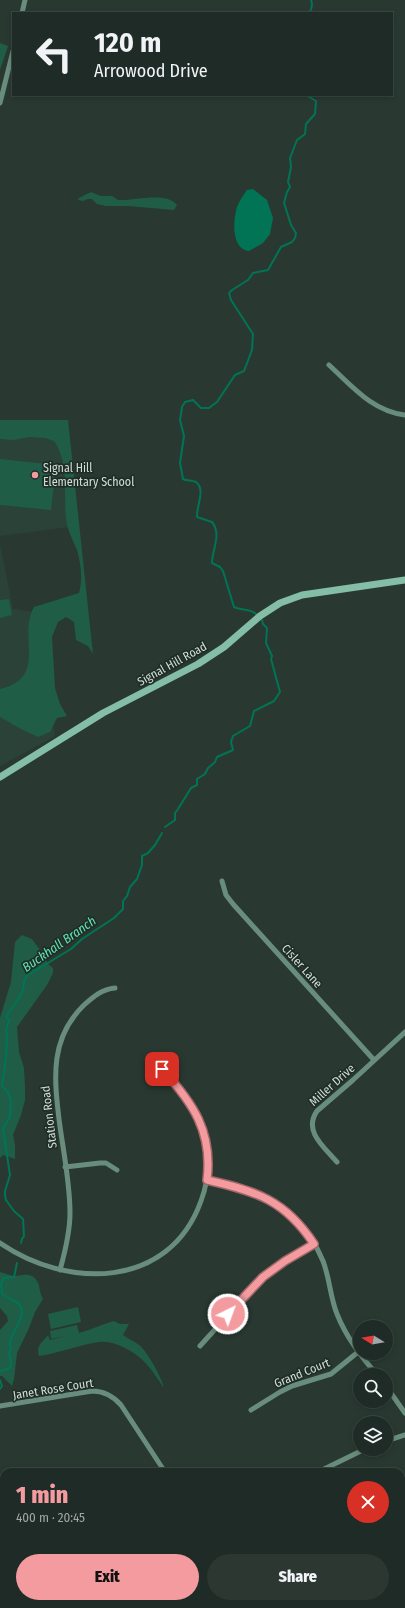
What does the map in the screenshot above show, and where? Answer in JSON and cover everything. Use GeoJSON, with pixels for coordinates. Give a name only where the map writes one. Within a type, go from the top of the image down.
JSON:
{"type":"FeatureCollection","features":[{"type":"Feature","properties":{"kind":"main road","name":"Signal Hill Road"},"geometry":{"type":"LineString","coordinates":[[0,777],[103,713],[198,664],[224,646],[260,616],[280,603],[302,595],[405,580]]}},
{"type":"Feature","properties":{"kind":"street"},"geometry":{"type":"LineString","coordinates":[[22,12],[25,0]]}},
{"type":"Feature","properties":{"kind":"street"},"geometry":{"type":"LineString","coordinates":[[0,103],[12,56]]}},
{"type":"Feature","properties":{"kind":"street"},"geometry":{"type":"LineString","coordinates":[[329,365],[373,405],[388,412],[405,416]]}},
{"type":"Feature","properties":{"kind":"street","name":"Cisler Lane"},"geometry":{"type":"LineString","coordinates":[[222,881],[226,895],[233,904],[374,1060]]}},
{"type":"Feature","properties":{"kind":"street","name":"Station Road"},"geometry":{"type":"LineString","coordinates":[[60,1270],[65,1254],[70,1225],[69,1201],[55,1087],[58,1047],[67,1027],[81,1008],[102,991],[115,988]]}},
{"type":"Feature","properties":{"kind":"street","name":"Miller Drive"},"geometry":{"type":"LineString","coordinates":[[337,1162],[315,1135],[312,1125],[314,1115],[405,1032]]}},
{"type":"Feature","properties":{"kind":"street"},"geometry":{"type":"LineString","coordinates":[[0,1243],[40,1263],[60,1270],[86,1274],[114,1273],[139,1266],[155,1258],[180,1238],[193,1219],[203,1196],[207,1180],[208,1152],[199,1119],[181,1089],[153,1059]]}},
{"type":"Feature","properties":{"kind":"street"},"geometry":{"type":"LineString","coordinates":[[65,1167],[100,1163],[106,1164],[117,1170]]}},
{"type":"Feature","properties":{"kind":"street"},"geometry":{"type":"LineString","coordinates":[[207,1180],[249,1190],[272,1201],[299,1223],[314,1244],[327,1274],[332,1302],[336,1314],[353,1344]]}},
{"type":"Feature","properties":{"kind":"street"},"geometry":{"type":"LineString","coordinates":[[200,1346],[257,1283],[285,1261],[314,1244]]}},
{"type":"Feature","properties":{"kind":"street","name":"Grand Court"},"geometry":{"type":"LineString","coordinates":[[251,1410],[292,1386],[331,1374],[353,1356]]}},
{"type":"Feature","properties":{"kind":"street"},"geometry":{"type":"LineString","coordinates":[[365,1360],[371,1368]]}},
{"type":"Feature","properties":{"kind":"street","name":"Janet Rose Court"},"geometry":{"type":"LineString","coordinates":[[0,1406],[92,1391],[108,1394],[115,1398],[121,1405],[162,1468]]}},
{"type":"Feature","properties":{"kind":"street"},"geometry":{"type":"LineString","coordinates":[[393,1396],[405,1413]]}},
{"type":"Feature","properties":{"kind":"street"},"geometry":{"type":"LineString","coordinates":[[393,1439],[405,1435]]}},
{"type":"Feature","properties":{"kind":"street"},"geometry":{"type":"LineString","coordinates":[[326,1468],[353,1455]]}},
{"type":"Feature","properties":{"kind":"shaded area"},"geometry":{"type":"Polygon","coordinates":[[[0,43],[8,46],[0,70],[0,43]]]}},
{"type":"Feature","properties":{"kind":"shaded area"},"geometry":{"type":"Polygon","coordinates":[[[253,189],[267,200],[273,218],[270,234],[263,243],[249,251],[243,249],[236,240],[234,226],[237,207],[240,201],[247,190],[253,189]]]}},
{"type":"Feature","properties":{"kind":"shaded area"},"geometry":{"type":"Polygon","coordinates":[[[91,192],[101,196],[112,196],[118,200],[165,198],[177,205],[174,210],[128,206],[106,206],[97,204],[92,199],[83,201],[78,200],[91,192]]]}},
{"type":"Feature","properties":{"kind":"shaded area"},"geometry":{"type":"Polygon","coordinates":[[[0,420],[68,420],[93,654],[88,646],[76,640],[74,622],[66,617],[58,622],[52,637],[55,688],[60,704],[67,716],[57,718],[50,732],[38,737],[0,717],[0,689],[15,683],[24,675],[28,666],[28,631],[34,607],[79,593],[81,582],[80,566],[77,550],[67,522],[65,508],[64,469],[59,450],[54,441],[45,438],[29,437],[14,440],[0,439],[0,420]]]}},
{"type":"Feature","properties":{"kind":"shaded area","name":"Signal Hill Elementary School"},"geometry":{"type":"Polygon","coordinates":[[[64,423],[77,526],[0,536],[0,424],[64,423]]]}},
{"type":"Feature","properties":{"kind":"shaded area"},"geometry":{"type":"Polygon","coordinates":[[[0,459],[56,465],[51,510],[0,505],[0,459]]]}},
{"type":"Feature","properties":{"kind":"shaded area"},"geometry":{"type":"Polygon","coordinates":[[[0,544],[13,609],[36,612],[55,736],[0,766],[0,544]]]}},
{"type":"Feature","properties":{"kind":"shaded area"},"geometry":{"type":"Polygon","coordinates":[[[9,599],[12,615],[0,618],[0,600],[9,599]]]}},
{"type":"Feature","properties":{"kind":"shaded area"},"geometry":{"type":"Polygon","coordinates":[[[22,935],[32,939],[46,958],[47,963],[53,968],[53,973],[47,985],[17,1027],[19,1052],[24,1068],[25,1100],[13,1135],[15,1159],[3,1155],[0,1158],[0,1018],[11,982],[15,942],[22,935]]]}},
{"type":"Feature","properties":{"kind":"shaded area"},"geometry":{"type":"Polygon","coordinates":[[[0,1272],[13,1276],[32,1276],[38,1283],[43,1299],[35,1312],[17,1353],[12,1386],[2,1376],[0,1376],[0,1330],[8,1321],[7,1316],[0,1308],[0,1272]]]}},
{"type":"Feature","properties":{"kind":"shaded area"},"geometry":{"type":"Polygon","coordinates":[[[78,1307],[81,1322],[51,1329],[48,1314],[78,1307]]]}},
{"type":"Feature","properties":{"kind":"shaded area"},"geometry":{"type":"Polygon","coordinates":[[[114,1321],[120,1324],[129,1324],[123,1335],[139,1345],[146,1353],[164,1388],[151,1370],[137,1355],[112,1343],[92,1343],[39,1356],[38,1349],[48,1335],[50,1340],[66,1336],[51,1339],[50,1331],[77,1325],[79,1333],[114,1321]]]}},
{"type":"Feature","properties":{"kind":"waterway","name":"Buckhall Branch"},"geometry":{"type":"LineString","coordinates":[[310,12],[312,7],[311,0]]}},
{"type":"Feature","properties":{"kind":"waterway","name":"Buckhall Branch"},"geometry":{"type":"LineString","coordinates":[[256,614],[251,611],[234,607],[223,571],[220,567],[212,563],[216,542],[215,527],[212,522],[197,517],[200,494],[199,485],[194,481],[183,479],[180,463],[184,436],[180,420],[182,407],[185,402],[193,400],[201,408],[209,408],[217,402],[235,375],[244,371],[252,350],[253,334],[231,300],[229,293],[248,280],[253,273],[268,270],[281,247],[292,242],[295,238],[296,233],[291,225],[284,203],[290,187],[288,182],[291,167],[290,158],[297,140],[305,134],[306,124],[315,114],[316,101],[308,96]]}},
{"type":"Feature","properties":{"kind":"waterway","name":"Buckhall Branch"},"geometry":{"type":"LineString","coordinates":[[165,827],[175,820],[175,813],[191,788],[197,785],[197,779],[205,774],[208,768],[215,762],[217,757],[233,750],[231,742],[233,736],[250,726],[254,711],[274,701],[280,692],[271,659],[272,656],[266,643],[267,628],[263,624],[262,620]]}},
{"type":"Feature","properties":{"kind":"waterway","name":"Buckhall Branch"},"geometry":{"type":"LineString","coordinates":[[21,1243],[24,1236],[23,1219],[14,1211],[6,1200],[5,1195],[10,1175],[3,1129],[10,1117],[11,1101],[8,1092],[2,1084],[7,1048],[6,1031],[9,1020],[6,1017],[20,997],[24,980],[28,975],[71,949],[82,939],[114,918],[123,909],[123,901],[127,896],[130,887],[137,879],[142,865],[142,856],[148,853],[155,845],[162,833]]}},
{"type":"Feature","properties":{"kind":"waterway","name":"Buckhall Branch"},"geometry":{"type":"LineString","coordinates":[[0,1371],[10,1368],[10,1343],[21,1319],[22,1313],[19,1304],[2,1294],[1,1283],[4,1278],[14,1277],[17,1263]]}},
{"type":"Feature","properties":{"kind":"waterway","name":"Buckhall Branch"},"geometry":{"type":"LineString","coordinates":[[0,1380],[2,1386],[0,1389]]}},
{"type":"Feature","properties":{"kind":"place","name":"Signal Hill Elementary School"},"geometry":{"type":"Point","coordinates":[35,475]}},
{"type":"Feature","properties":{"kind":"route"},"geometry":{"type":"LineString","coordinates":[[162,1069],[181,1089],[199,1119],[207,1144],[207,1180],[249,1190],[272,1201],[299,1223],[314,1244],[285,1261],[263,1277],[228,1314]]}}]}
